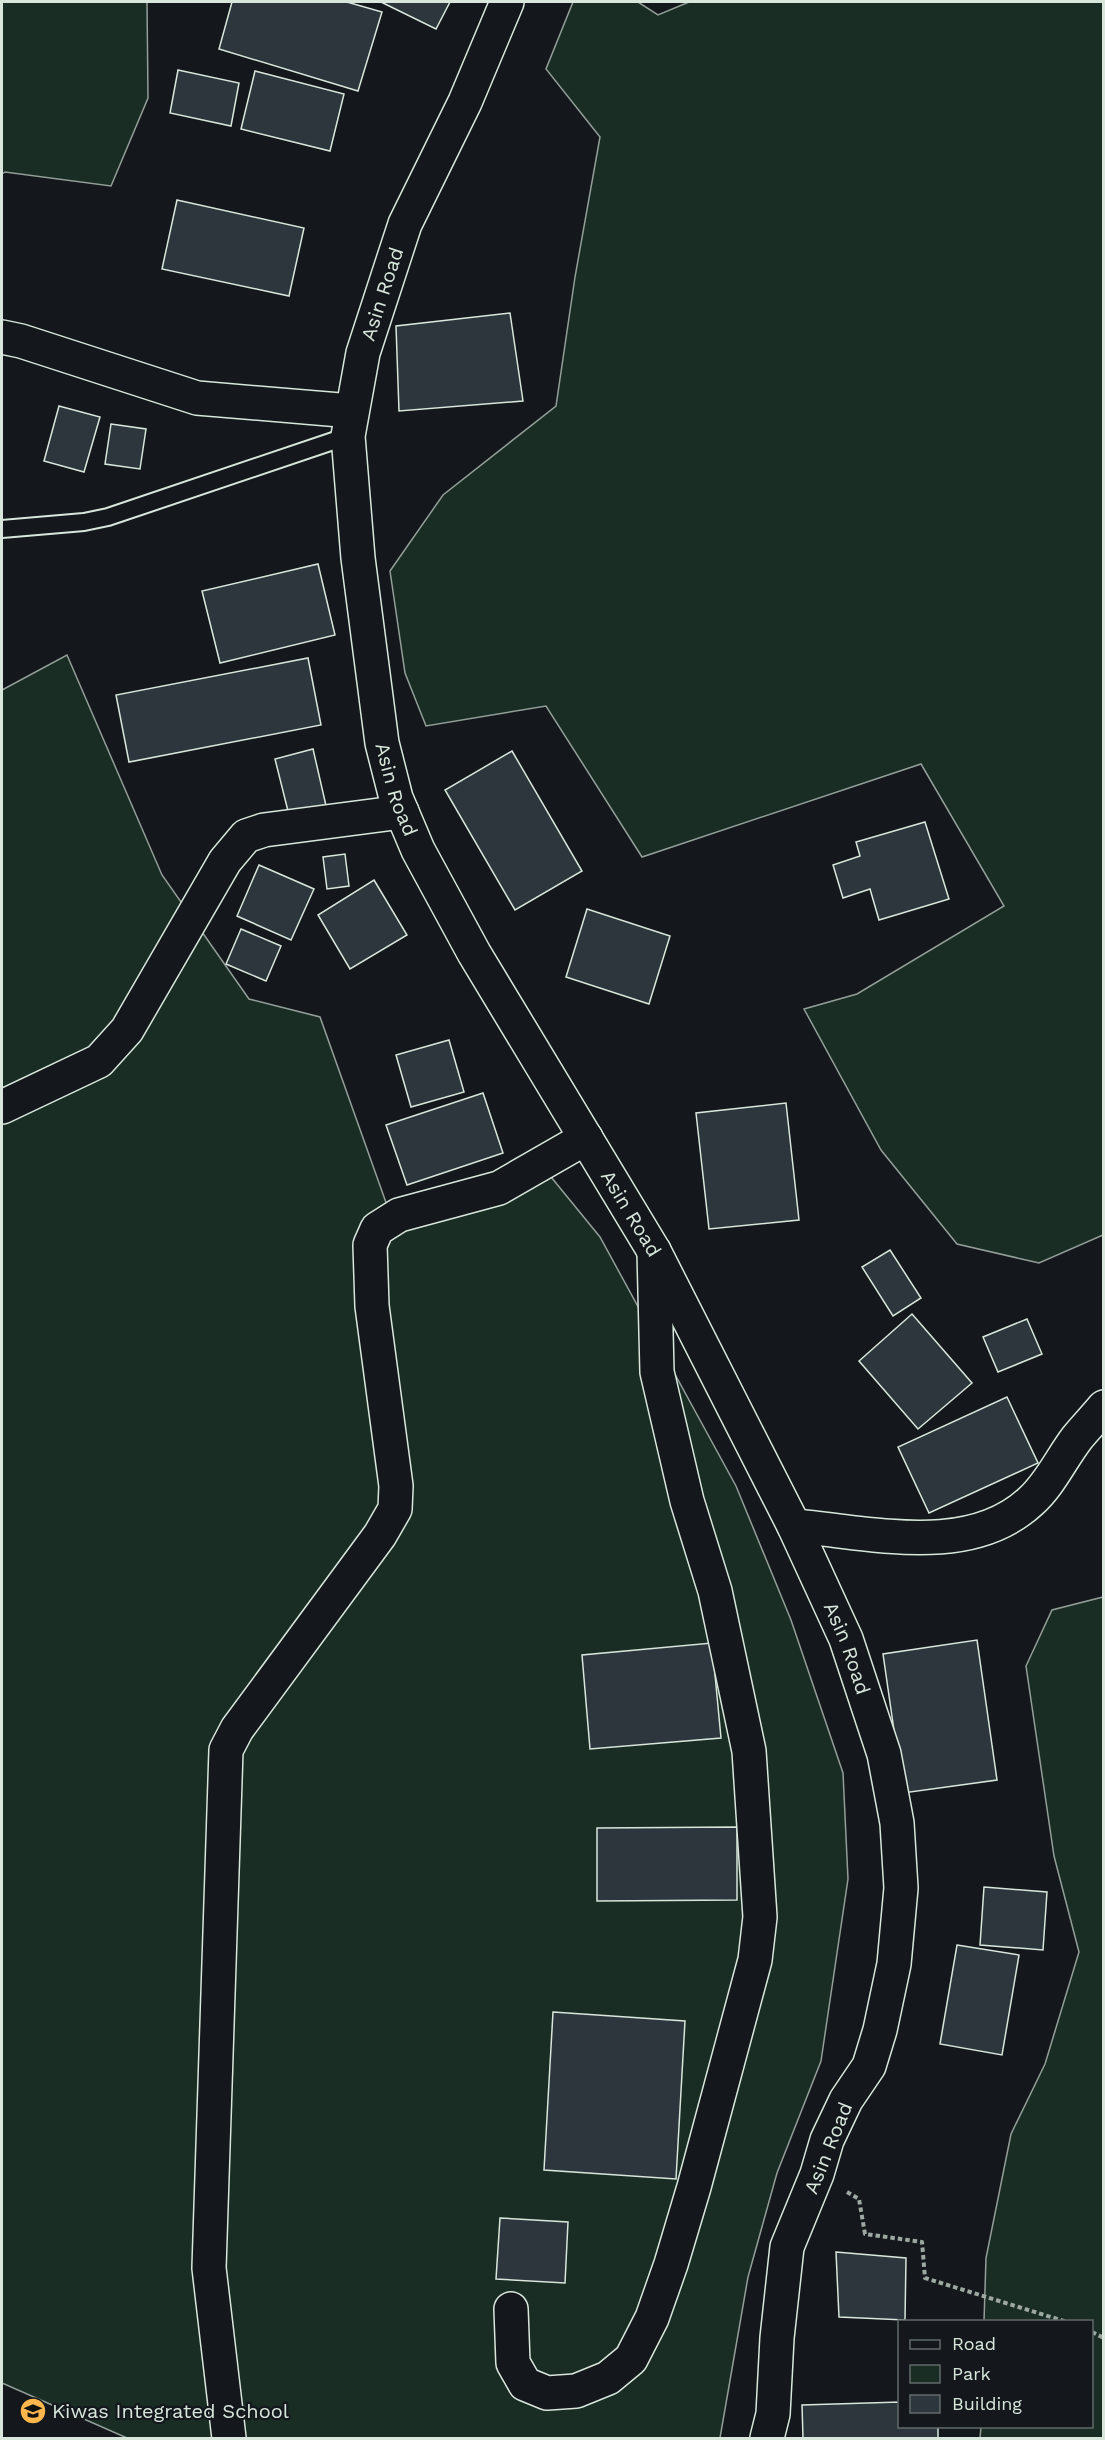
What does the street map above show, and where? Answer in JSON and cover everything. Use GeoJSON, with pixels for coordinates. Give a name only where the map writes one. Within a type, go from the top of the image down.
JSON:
{"type":"FeatureCollection","features":[{"type":"Feature","properties":{"kind":"street","name":"Asin Road"},"geometry":{"type":"LineString","coordinates":[[507,2],[465,102],[405,224],[363,353],[350,424],[358,558],[382,743],[396,798],[418,850],[474,953],[654,1251],[794,1526],[846,1639],[884,1754],[897,1823],[901,1888],[894,1964],[880,2030],[869,2066],[846,2100],[827,2140],[817,2174],[787,2247],[777,2338],[773,2414],[767,2439]]}},
{"type":"Feature","properties":{"kind":"street"},"geometry":{"type":"LineString","coordinates":[[2,337],[21,341],[197,398],[350,424]]}},
{"type":"Feature","properties":{"kind":"street"},"geometry":{"type":"LineString","coordinates":[[2,1107],[99,1061],[127,1030],[225,861],[246,836],[264,830],[402,812]]}},
{"type":"Feature","properties":{"kind":"street"},"geometry":{"type":"LineString","coordinates":[[230,2439],[209,2268],[225,1750],[237,1729],[381,1535],[395,1509],[396,1486],[372,1306],[370,1245],[377,1229],[399,1215],[499,1188],[586,1138]]}},
{"type":"Feature","properties":{"kind":"street"},"geometry":{"type":"LineString","coordinates":[[511,2309],[513,2363],[525,2384],[547,2393],[576,2391],[608,2378],[631,2359],[652,2318],[671,2264],[755,1960],[759,1917],[749,1751],[715,1591],[687,1501],[657,1372],[654,1251]]}},
{"type":"Feature","properties":{"kind":"street"},"geometry":{"type":"LineString","coordinates":[[794,1526],[904,1538],[934,1538],[998,1524],[1015,1514],[1040,1492],[1077,1438],[1104,1407]]}},
{"type":"Feature","properties":{"kind":"lane"},"geometry":{"type":"LineString","coordinates":[[2,530],[84,522],[108,517],[350,424]]}},
{"type":"Feature","properties":{"kind":"path"},"geometry":{"type":"LineString","coordinates":[[817,2174],[859,2199],[865,2234],[922,2242],[925,2278],[1061,2320]]}},
{"type":"Feature","properties":{"kind":"green space"},"geometry":{"type":"Polygon","coordinates":[[[2,2],[147,2],[148,98],[111,186],[5,172],[2,174],[2,2]]]}},
{"type":"Feature","properties":{"kind":"green space"},"geometry":{"type":"Polygon","coordinates":[[[573,2],[638,2],[658,15],[689,2],[1103,2],[1103,1235],[1039,1263],[957,1244],[881,1150],[804,1009],[857,994],[1004,906],[921,764],[642,857],[546,706],[426,726],[405,673],[390,571],[443,495],[556,406],[575,277],[600,137],[546,69],[573,2]]]}},
{"type":"Feature","properties":{"kind":"green space"},"geometry":{"type":"Polygon","coordinates":[[[67,655],[162,875],[249,999],[320,1017],[394,1225],[538,1161],[600,1237],[736,1486],[791,1620],[843,1773],[848,1879],[821,2061],[777,2173],[748,2277],[720,2438],[127,2438],[2,2383],[2,690],[67,655]]]}},
{"type":"Feature","properties":{"kind":"green space"},"geometry":{"type":"Polygon","coordinates":[[[1103,1597],[1103,2438],[980,2438],[981,2428],[1093,2428],[1093,2320],[984,2320],[986,2258],[1011,2134],[1045,2064],[1079,1952],[1054,1856],[1026,1666],[1052,1610],[1103,1597]]]}},
{"type":"Feature","properties":{"kind":"building"},"geometry":{"type":"Polygon","coordinates":[[[232,2],[347,2],[382,12],[358,91],[219,49],[232,2]]]}},
{"type":"Feature","properties":{"kind":"building"},"geometry":{"type":"Polygon","coordinates":[[[381,2],[450,2],[436,29],[381,2]]]}},
{"type":"Feature","properties":{"kind":"building"},"geometry":{"type":"Polygon","coordinates":[[[178,70],[239,83],[231,126],[170,113],[178,70]]]}},
{"type":"Feature","properties":{"kind":"building"},"geometry":{"type":"Polygon","coordinates":[[[255,71],[344,94],[330,151],[241,129],[255,71]]]}},
{"type":"Feature","properties":{"kind":"building"},"geometry":{"type":"Polygon","coordinates":[[[177,200],[304,228],[289,296],[162,269],[177,200]]]}},
{"type":"Feature","properties":{"kind":"building"},"geometry":{"type":"Polygon","coordinates":[[[510,313],[523,401],[399,411],[396,326],[510,313]]]}},
{"type":"Feature","properties":{"kind":"building"},"geometry":{"type":"Polygon","coordinates":[[[59,406],[100,417],[84,472],[44,461],[59,406]]]}},
{"type":"Feature","properties":{"kind":"building"},"geometry":{"type":"Polygon","coordinates":[[[111,424],[146,429],[140,469],[105,464],[111,424]]]}},
{"type":"Feature","properties":{"kind":"building"},"geometry":{"type":"Polygon","coordinates":[[[318,564],[335,635],[220,663],[202,591],[318,564]]]}},
{"type":"Feature","properties":{"kind":"building"},"geometry":{"type":"Polygon","coordinates":[[[308,658],[321,725],[129,762],[116,695],[308,658]]]}},
{"type":"Feature","properties":{"kind":"building"},"geometry":{"type":"Polygon","coordinates":[[[313,749],[327,810],[290,819],[275,759],[313,749]]]}},
{"type":"Feature","properties":{"kind":"building"},"geometry":{"type":"Polygon","coordinates":[[[512,751],[582,871],[515,910],[445,790],[512,751]]]}},
{"type":"Feature","properties":{"kind":"building"},"geometry":{"type":"Polygon","coordinates":[[[925,822],[949,899],[879,920],[870,889],[843,898],[833,865],[860,856],[856,842],[925,822]]]}},
{"type":"Feature","properties":{"kind":"building"},"geometry":{"type":"Polygon","coordinates":[[[345,854],[349,886],[327,889],[323,857],[345,854]]]}},
{"type":"Feature","properties":{"kind":"building"},"geometry":{"type":"Polygon","coordinates":[[[259,865],[314,889],[291,940],[237,916],[259,865]]]}},
{"type":"Feature","properties":{"kind":"building"},"geometry":{"type":"Polygon","coordinates":[[[374,880],[407,935],[350,969],[318,915],[374,880]]]}},
{"type":"Feature","properties":{"kind":"building"},"geometry":{"type":"Polygon","coordinates":[[[587,909],[670,936],[649,1004],[566,977],[587,909]]]}},
{"type":"Feature","properties":{"kind":"building"},"geometry":{"type":"Polygon","coordinates":[[[241,929],[281,946],[266,981],[226,964],[241,929]]]}},
{"type":"Feature","properties":{"kind":"building"},"geometry":{"type":"Polygon","coordinates":[[[449,1040],[464,1092],[411,1107],[396,1055],[449,1040]]]}},
{"type":"Feature","properties":{"kind":"building"},"geometry":{"type":"Polygon","coordinates":[[[483,1093],[503,1153],[407,1185],[386,1125],[483,1093]]]}},
{"type":"Feature","properties":{"kind":"building"},"geometry":{"type":"Polygon","coordinates":[[[786,1103],[799,1220],[709,1229],[696,1113],[786,1103]]]}},
{"type":"Feature","properties":{"kind":"building"},"geometry":{"type":"Polygon","coordinates":[[[890,1250],[921,1298],[893,1316],[862,1267],[890,1250]]]}},
{"type":"Feature","properties":{"kind":"building"},"geometry":{"type":"Polygon","coordinates":[[[912,1314],[972,1383],[918,1429],[859,1361],[912,1314]]]}},
{"type":"Feature","properties":{"kind":"building"},"geometry":{"type":"Polygon","coordinates":[[[1027,1319],[1042,1354],[998,1372],[983,1337],[1027,1319]]]}},
{"type":"Feature","properties":{"kind":"building"},"geometry":{"type":"Polygon","coordinates":[[[1007,1397],[1038,1463],[929,1513],[898,1447],[1007,1397]]]}},
{"type":"Feature","properties":{"kind":"building"},"geometry":{"type":"Polygon","coordinates":[[[977,1640],[997,1780],[903,1793],[883,1654],[977,1640]]]}},
{"type":"Feature","properties":{"kind":"building"},"geometry":{"type":"Polygon","coordinates":[[[712,1643],[721,1738],[590,1749],[582,1655],[712,1643]]]}},
{"type":"Feature","properties":{"kind":"building"},"geometry":{"type":"Polygon","coordinates":[[[737,1827],[737,1900],[597,1901],[597,1828],[737,1827]]]}},
{"type":"Feature","properties":{"kind":"building"},"geometry":{"type":"Polygon","coordinates":[[[984,1887],[1047,1892],[1043,1950],[980,1945],[984,1887]]]}},
{"type":"Feature","properties":{"kind":"building"},"geometry":{"type":"Polygon","coordinates":[[[957,1945],[1019,1955],[1002,2055],[940,2044],[957,1945]]]}},
{"type":"Feature","properties":{"kind":"building"},"geometry":{"type":"Polygon","coordinates":[[[553,2012],[685,2021],[676,2179],[544,2170],[553,2012]]]}},
{"type":"Feature","properties":{"kind":"building"},"geometry":{"type":"Polygon","coordinates":[[[500,2218],[568,2222],[565,2283],[496,2279],[500,2218]]]}},
{"type":"Feature","properties":{"kind":"building"},"geometry":{"type":"Polygon","coordinates":[[[836,2252],[906,2258],[905,2320],[839,2317],[836,2252]]]}},
{"type":"Feature","properties":{"kind":"building"},"geometry":{"type":"Polygon","coordinates":[[[898,2402],[898,2428],[938,2428],[938,2438],[803,2438],[802,2405],[898,2402]]]}},
{"type":"Feature","properties":{"kind":"place","name":"Kiwas Integrated School"},"geometry":{"type":"Point","coordinates":[33,2411]}}]}
